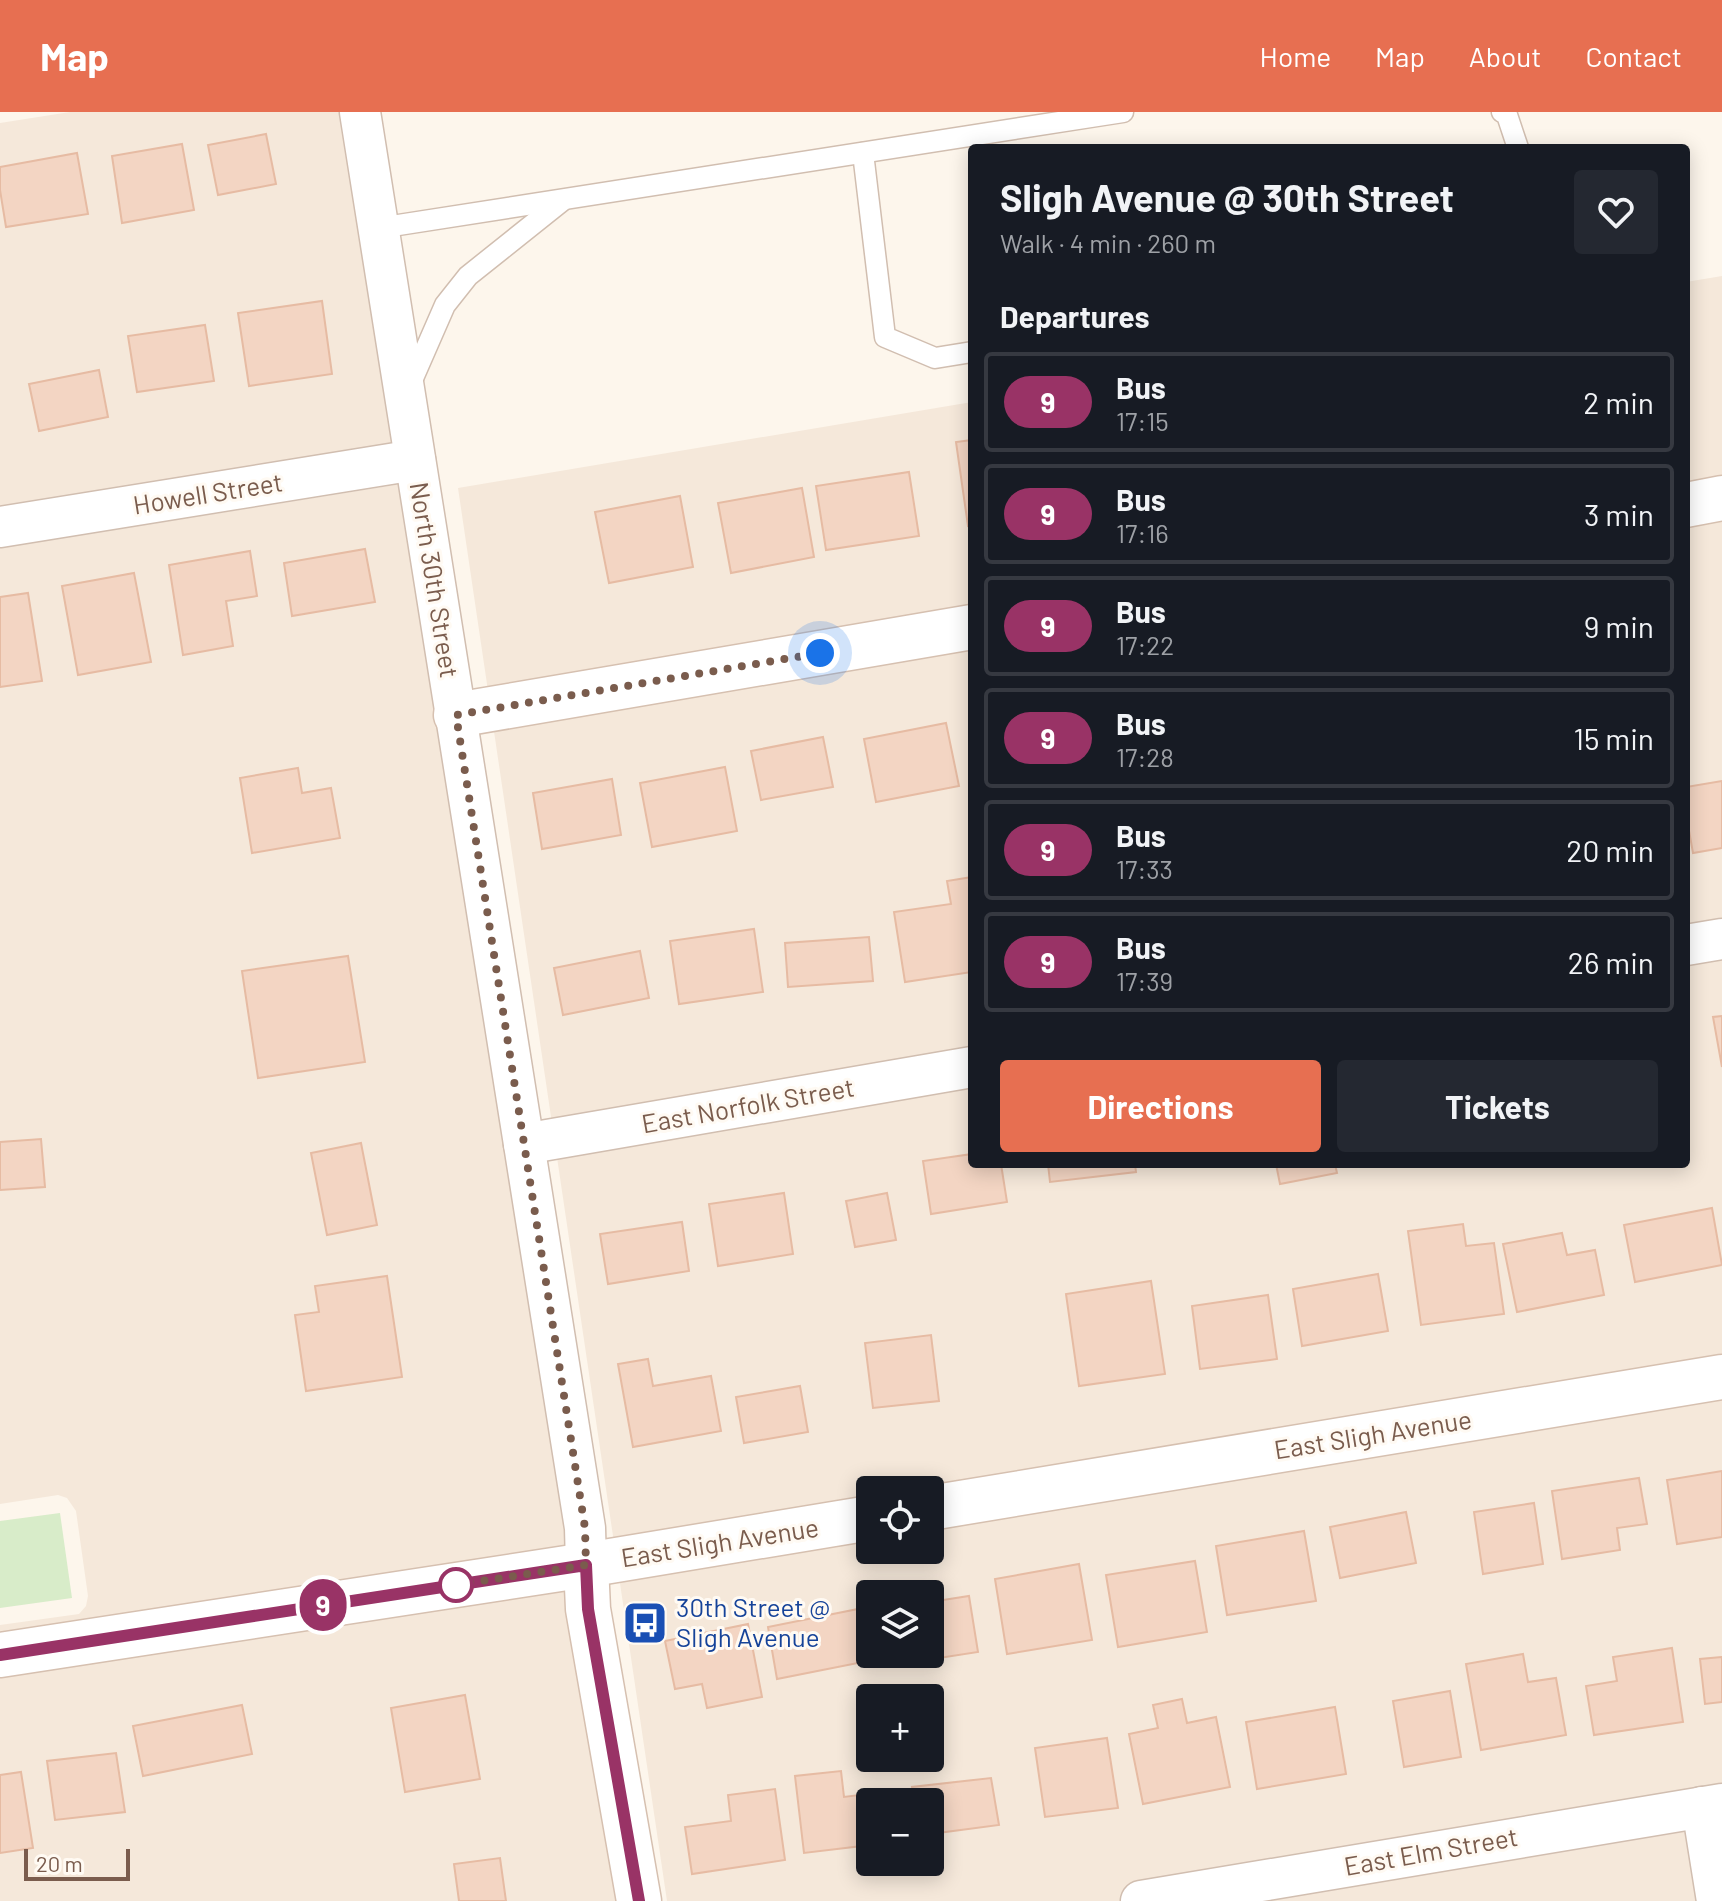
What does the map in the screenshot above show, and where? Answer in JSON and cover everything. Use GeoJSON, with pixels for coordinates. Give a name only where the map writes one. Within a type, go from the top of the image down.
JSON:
{"type":"FeatureCollection","features":[{"type":"Feature","properties":{"kind":"street","name":"North 30th Street"},"geometry":{"type":"LineString","coordinates":[[360,112],[585,1528],[588,1609],[639,1901]]}},
{"type":"Feature","properties":{"kind":"street","name":"Howell Street"},"geometry":{"type":"LineString","coordinates":[[0,527],[415,460]]}},
{"type":"Feature","properties":{"kind":"street"},"geometry":{"type":"LineString","coordinates":[[1690,504],[1722,498]]}},
{"type":"Feature","properties":{"kind":"street"},"geometry":{"type":"LineString","coordinates":[[456,715],[968,628]]}},
{"type":"Feature","properties":{"kind":"street"},"geometry":{"type":"LineString","coordinates":[[1690,944],[1722,939]]}},
{"type":"Feature","properties":{"kind":"street","name":"East Norfolk Street"},"geometry":{"type":"LineString","coordinates":[[524,1144],[968,1068]]}},
{"type":"Feature","properties":{"kind":"street","name":"East Sligh Avenue"},"geometry":{"type":"LineString","coordinates":[[944,1506],[1722,1377]]}},
{"type":"Feature","properties":{"kind":"street","name":"East Sligh Avenue"},"geometry":{"type":"LineString","coordinates":[[0,1655],[856,1520]]}},
{"type":"Feature","properties":{"kind":"street"},"geometry":{"type":"LineString","coordinates":[[1712,1805],[1717,1901]]}},
{"type":"Feature","properties":{"kind":"street","name":"East Elm Street"},"geometry":{"type":"LineString","coordinates":[[1163,1899],[1712,1805]]}},
{"type":"Feature","properties":{"kind":"lane"},"geometry":{"type":"LineString","coordinates":[[379,228],[1123,112]]}},
{"type":"Feature","properties":{"kind":"lane"},"geometry":{"type":"LineString","coordinates":[[1502,112],[1507,115],[1517,144]]}},
{"type":"Feature","properties":{"kind":"lane"},"geometry":{"type":"LineString","coordinates":[[863,153],[885,337],[935,358],[968,353]]}},
{"type":"Feature","properties":{"kind":"lane"},"geometry":{"type":"LineString","coordinates":[[405,396],[445,305],[468,276],[564,199]]}},
{"type":"Feature","properties":{"kind":"shaded area"},"geometry":{"type":"Polygon","coordinates":[[[70,112],[342,112],[394,443],[0,506],[0,123],[70,112]]]}},
{"type":"Feature","properties":{"kind":"shaded area"},"geometry":{"type":"Polygon","coordinates":[[[1722,276],[1722,1901],[667,1901],[458,488],[968,403],[968,1168],[1690,1168],[1690,281],[1722,276]]]}},
{"type":"Feature","properties":{"kind":"shaded area"},"geometry":{"type":"Polygon","coordinates":[[[401,484],[569,1547],[0,1634],[0,1625],[79,1614],[86,1606],[88,1596],[76,1511],[67,1498],[58,1495],[0,1504],[0,548],[401,484]]]}},
{"type":"Feature","properties":{"kind":"shaded area"},"geometry":{"type":"Polygon","coordinates":[[[576,1588],[623,1901],[0,1901],[0,1676],[576,1588]]]}},
{"type":"Feature","properties":{"kind":"green space"},"geometry":{"type":"Polygon","coordinates":[[[60,1513],[72,1598],[0,1608],[0,1521],[60,1513]]]}},
{"type":"Feature","properties":{"kind":"building"},"geometry":{"type":"Polygon","coordinates":[[[266,134],[276,184],[218,195],[208,145],[266,134]]]}},
{"type":"Feature","properties":{"kind":"building"},"geometry":{"type":"Polygon","coordinates":[[[182,144],[194,210],[122,223],[112,156],[182,144]]]}},
{"type":"Feature","properties":{"kind":"building"},"geometry":{"type":"Polygon","coordinates":[[[77,153],[88,214],[6,227],[0,167],[77,153]]]}},
{"type":"Feature","properties":{"kind":"building"},"geometry":{"type":"Polygon","coordinates":[[[322,301],[332,374],[249,386],[238,313],[322,301]]]}},
{"type":"Feature","properties":{"kind":"building"},"geometry":{"type":"Polygon","coordinates":[[[205,325],[214,381],[137,392],[128,336],[205,325]]]}},
{"type":"Feature","properties":{"kind":"building"},"geometry":{"type":"Polygon","coordinates":[[[99,370],[108,417],[39,431],[29,384],[99,370]]]}},
{"type":"Feature","properties":{"kind":"building"},"geometry":{"type":"Polygon","coordinates":[[[968,440],[968,526],[956,442],[968,440]]]}},
{"type":"Feature","properties":{"kind":"building"},"geometry":{"type":"Polygon","coordinates":[[[909,472],[919,536],[826,550],[816,486],[909,472]]]}},
{"type":"Feature","properties":{"kind":"building"},"geometry":{"type":"Polygon","coordinates":[[[802,488],[814,557],[731,573],[718,503],[802,488]]]}},
{"type":"Feature","properties":{"kind":"building"},"geometry":{"type":"Polygon","coordinates":[[[680,496],[693,567],[609,583],[595,512],[680,496]]]}},
{"type":"Feature","properties":{"kind":"building"},"geometry":{"type":"Polygon","coordinates":[[[365,549],[375,602],[292,616],[284,563],[365,549]]]}},
{"type":"Feature","properties":{"kind":"building"},"geometry":{"type":"Polygon","coordinates":[[[250,551],[257,596],[226,601],[233,646],[183,655],[169,565],[250,551]]]}},
{"type":"Feature","properties":{"kind":"building"},"geometry":{"type":"Polygon","coordinates":[[[134,573],[151,662],[78,675],[62,586],[134,573]]]}},
{"type":"Feature","properties":{"kind":"building"},"geometry":{"type":"Polygon","coordinates":[[[28,593],[42,681],[0,687],[0,597],[28,593]]]}},
{"type":"Feature","properties":{"kind":"building"},"geometry":{"type":"Polygon","coordinates":[[[946,723],[959,786],[876,802],[864,739],[946,723]]]}},
{"type":"Feature","properties":{"kind":"building"},"geometry":{"type":"Polygon","coordinates":[[[823,737],[833,787],[761,800],[751,751],[823,737]]]}},
{"type":"Feature","properties":{"kind":"building"},"geometry":{"type":"Polygon","coordinates":[[[725,767],[737,831],[652,847],[640,783],[725,767]]]}},
{"type":"Feature","properties":{"kind":"building"},"geometry":{"type":"Polygon","coordinates":[[[298,768],[302,793],[331,788],[340,838],[252,853],[240,778],[298,768]]]}},
{"type":"Feature","properties":{"kind":"building"},"geometry":{"type":"Polygon","coordinates":[[[612,779],[621,835],[542,849],[533,793],[612,779]]]}},
{"type":"Feature","properties":{"kind":"building"},"geometry":{"type":"Polygon","coordinates":[[[1722,781],[1722,848],[1693,853],[1690,786],[1722,781]]]}},
{"type":"Feature","properties":{"kind":"building"},"geometry":{"type":"Polygon","coordinates":[[[968,878],[968,973],[905,982],[894,912],[951,904],[947,881],[968,878]]]}},
{"type":"Feature","properties":{"kind":"building"},"geometry":{"type":"Polygon","coordinates":[[[754,929],[763,992],[679,1004],[670,941],[754,929]]]}},
{"type":"Feature","properties":{"kind":"building"},"geometry":{"type":"Polygon","coordinates":[[[869,937],[873,981],[788,987],[785,943],[869,937]]]}},
{"type":"Feature","properties":{"kind":"building"},"geometry":{"type":"Polygon","coordinates":[[[640,951],[649,998],[563,1015],[554,968],[640,951]]]}},
{"type":"Feature","properties":{"kind":"building"},"geometry":{"type":"Polygon","coordinates":[[[348,956],[365,1062],[258,1078],[242,971],[348,956]]]}},
{"type":"Feature","properties":{"kind":"building"},"geometry":{"type":"Polygon","coordinates":[[[1722,1016],[1722,1067],[1713,1017],[1722,1016]]]}},
{"type":"Feature","properties":{"kind":"building"},"geometry":{"type":"Polygon","coordinates":[[[41,1139],[45,1187],[0,1190],[0,1142],[41,1139]]]}},
{"type":"Feature","properties":{"kind":"building"},"geometry":{"type":"Polygon","coordinates":[[[361,1143],[377,1225],[327,1235],[311,1153],[361,1143]]]}},
{"type":"Feature","properties":{"kind":"building"},"geometry":{"type":"Polygon","coordinates":[[[968,1155],[968,1168],[1002,1168],[1007,1202],[931,1214],[923,1161],[968,1155]]]}},
{"type":"Feature","properties":{"kind":"building"},"geometry":{"type":"Polygon","coordinates":[[[1048,1168],[1136,1168],[1136,1172],[1050,1182],[1048,1168]]]}},
{"type":"Feature","properties":{"kind":"building"},"geometry":{"type":"Polygon","coordinates":[[[1277,1168],[1336,1168],[1337,1173],[1280,1184],[1277,1168]]]}},
{"type":"Feature","properties":{"kind":"building"},"geometry":{"type":"Polygon","coordinates":[[[784,1193],[793,1254],[718,1266],[709,1204],[784,1193]]]}},
{"type":"Feature","properties":{"kind":"building"},"geometry":{"type":"Polygon","coordinates":[[[887,1193],[896,1240],[855,1247],[846,1201],[887,1193]]]}},
{"type":"Feature","properties":{"kind":"building"},"geometry":{"type":"Polygon","coordinates":[[[1712,1208],[1722,1265],[1635,1282],[1624,1225],[1712,1208]]]}},
{"type":"Feature","properties":{"kind":"building"},"geometry":{"type":"Polygon","coordinates":[[[682,1222],[689,1271],[608,1284],[600,1234],[682,1222]]]}},
{"type":"Feature","properties":{"kind":"building"},"geometry":{"type":"Polygon","coordinates":[[[1463,1224],[1466,1246],[1494,1243],[1504,1314],[1421,1325],[1408,1231],[1463,1224]]]}},
{"type":"Feature","properties":{"kind":"building"},"geometry":{"type":"Polygon","coordinates":[[[1562,1233],[1567,1255],[1595,1250],[1604,1295],[1517,1312],[1503,1244],[1562,1233]]]}},
{"type":"Feature","properties":{"kind":"building"},"geometry":{"type":"Polygon","coordinates":[[[1378,1274],[1388,1331],[1302,1346],[1293,1289],[1378,1274]]]}},
{"type":"Feature","properties":{"kind":"building"},"geometry":{"type":"Polygon","coordinates":[[[387,1276],[402,1377],[306,1391],[295,1315],[319,1312],[315,1286],[387,1276]]]}},
{"type":"Feature","properties":{"kind":"building"},"geometry":{"type":"Polygon","coordinates":[[[1151,1281],[1165,1374],[1079,1386],[1066,1294],[1151,1281]]]}},
{"type":"Feature","properties":{"kind":"building"},"geometry":{"type":"Polygon","coordinates":[[[1268,1295],[1277,1359],[1200,1369],[1192,1306],[1268,1295]]]}},
{"type":"Feature","properties":{"kind":"building"},"geometry":{"type":"Polygon","coordinates":[[[931,1335],[939,1401],[873,1408],[865,1343],[931,1335]]]}},
{"type":"Feature","properties":{"kind":"building"},"geometry":{"type":"Polygon","coordinates":[[[648,1359],[653,1386],[711,1376],[721,1431],[633,1447],[618,1364],[648,1359]]]}},
{"type":"Feature","properties":{"kind":"building"},"geometry":{"type":"Polygon","coordinates":[[[800,1386],[808,1432],[744,1443],[736,1397],[800,1386]]]}},
{"type":"Feature","properties":{"kind":"building"},"geometry":{"type":"Polygon","coordinates":[[[1722,1471],[1722,1537],[1677,1544],[1667,1480],[1722,1471]]]}},
{"type":"Feature","properties":{"kind":"building"},"geometry":{"type":"Polygon","coordinates":[[[1639,1478],[1647,1524],[1617,1528],[1620,1550],[1562,1559],[1552,1491],[1639,1478]]]}},
{"type":"Feature","properties":{"kind":"building"},"geometry":{"type":"Polygon","coordinates":[[[1534,1503],[1543,1564],[1483,1574],[1474,1512],[1534,1503]]]}},
{"type":"Feature","properties":{"kind":"building"},"geometry":{"type":"Polygon","coordinates":[[[1406,1512],[1416,1563],[1340,1578],[1330,1527],[1406,1512]]]}},
{"type":"Feature","properties":{"kind":"building"},"geometry":{"type":"Polygon","coordinates":[[[1304,1531],[1316,1601],[1227,1615],[1216,1546],[1304,1531]]]}},
{"type":"Feature","properties":{"kind":"building"},"geometry":{"type":"Polygon","coordinates":[[[1195,1561],[1207,1632],[1118,1647],[1106,1575],[1195,1561]]]}},
{"type":"Feature","properties":{"kind":"building"},"geometry":{"type":"Polygon","coordinates":[[[1079,1564],[1092,1640],[1007,1654],[995,1579],[1079,1564]]]}},
{"type":"Feature","properties":{"kind":"building"},"geometry":{"type":"Polygon","coordinates":[[[969,1596],[978,1652],[944,1657],[944,1600],[969,1596]]]}},
{"type":"Feature","properties":{"kind":"building"},"geometry":{"type":"Polygon","coordinates":[[[856,1609],[856,1663],[777,1679],[768,1627],[856,1609]]]}},
{"type":"Feature","properties":{"kind":"building"},"geometry":{"type":"Polygon","coordinates":[[[748,1624],[762,1697],[707,1708],[702,1684],[675,1689],[665,1641],[748,1624]]]}},
{"type":"Feature","properties":{"kind":"building"},"geometry":{"type":"Polygon","coordinates":[[[1672,1648],[1683,1722],[1594,1735],[1586,1686],[1617,1681],[1613,1657],[1672,1648]]]}},
{"type":"Feature","properties":{"kind":"building"},"geometry":{"type":"Polygon","coordinates":[[[1523,1654],[1528,1682],[1556,1678],[1566,1735],[1481,1750],[1466,1664],[1523,1654]]]}},
{"type":"Feature","properties":{"kind":"building"},"geometry":{"type":"Polygon","coordinates":[[[1722,1657],[1722,1702],[1705,1704],[1700,1659],[1722,1657]]]}},
{"type":"Feature","properties":{"kind":"building"},"geometry":{"type":"Polygon","coordinates":[[[1450,1691],[1461,1757],[1404,1767],[1393,1701],[1450,1691]]]}},
{"type":"Feature","properties":{"kind":"building"},"geometry":{"type":"Polygon","coordinates":[[[465,1695],[480,1779],[405,1792],[391,1708],[465,1695]]]}},
{"type":"Feature","properties":{"kind":"building"},"geometry":{"type":"Polygon","coordinates":[[[1182,1699],[1187,1723],[1216,1717],[1230,1787],[1143,1804],[1129,1734],[1158,1728],[1153,1705],[1182,1699]]]}},
{"type":"Feature","properties":{"kind":"building"},"geometry":{"type":"Polygon","coordinates":[[[242,1705],[252,1754],[143,1776],[133,1726],[242,1705]]]}},
{"type":"Feature","properties":{"kind":"building"},"geometry":{"type":"Polygon","coordinates":[[[1335,1707],[1346,1774],[1257,1789],[1246,1722],[1335,1707]]]}},
{"type":"Feature","properties":{"kind":"building"},"geometry":{"type":"Polygon","coordinates":[[[1107,1738],[1118,1808],[1045,1817],[1035,1748],[1107,1738]]]}},
{"type":"Feature","properties":{"kind":"building"},"geometry":{"type":"Polygon","coordinates":[[[116,1753],[125,1812],[55,1820],[47,1761],[116,1753]]]}},
{"type":"Feature","properties":{"kind":"building"},"geometry":{"type":"Polygon","coordinates":[[[841,1771],[844,1797],[856,1795],[856,1847],[804,1853],[795,1776],[841,1771]]]}},
{"type":"Feature","properties":{"kind":"building"},"geometry":{"type":"Polygon","coordinates":[[[21,1772],[33,1848],[0,1853],[0,1775],[21,1772]]]}},
{"type":"Feature","properties":{"kind":"building"},"geometry":{"type":"Polygon","coordinates":[[[991,1778],[999,1825],[944,1832],[944,1788],[912,1787],[991,1778]]]}},
{"type":"Feature","properties":{"kind":"building"},"geometry":{"type":"Polygon","coordinates":[[[775,1789],[785,1860],[692,1874],[685,1827],[731,1821],[728,1795],[775,1789]]]}},
{"type":"Feature","properties":{"kind":"building"},"geometry":{"type":"Polygon","coordinates":[[[500,1858],[506,1901],[459,1901],[454,1864],[500,1858]]]}},
{"type":"Feature","properties":{"kind":"bus line","name":"9"},"geometry":{"type":"LineString","coordinates":[[0,1655],[586,1565],[588,1609],[639,1901]]}},
{"type":"Feature","properties":{"kind":"place","name":"30th Street @ Sligh Avenue"},"geometry":{"type":"Point","coordinates":[645,1623]}},
{"type":"Feature","properties":{"kind":"route"},"geometry":{"type":"LineString","coordinates":[[456,1585],[586,1565],[585,1528],[456,715],[820,653]]}}]}
